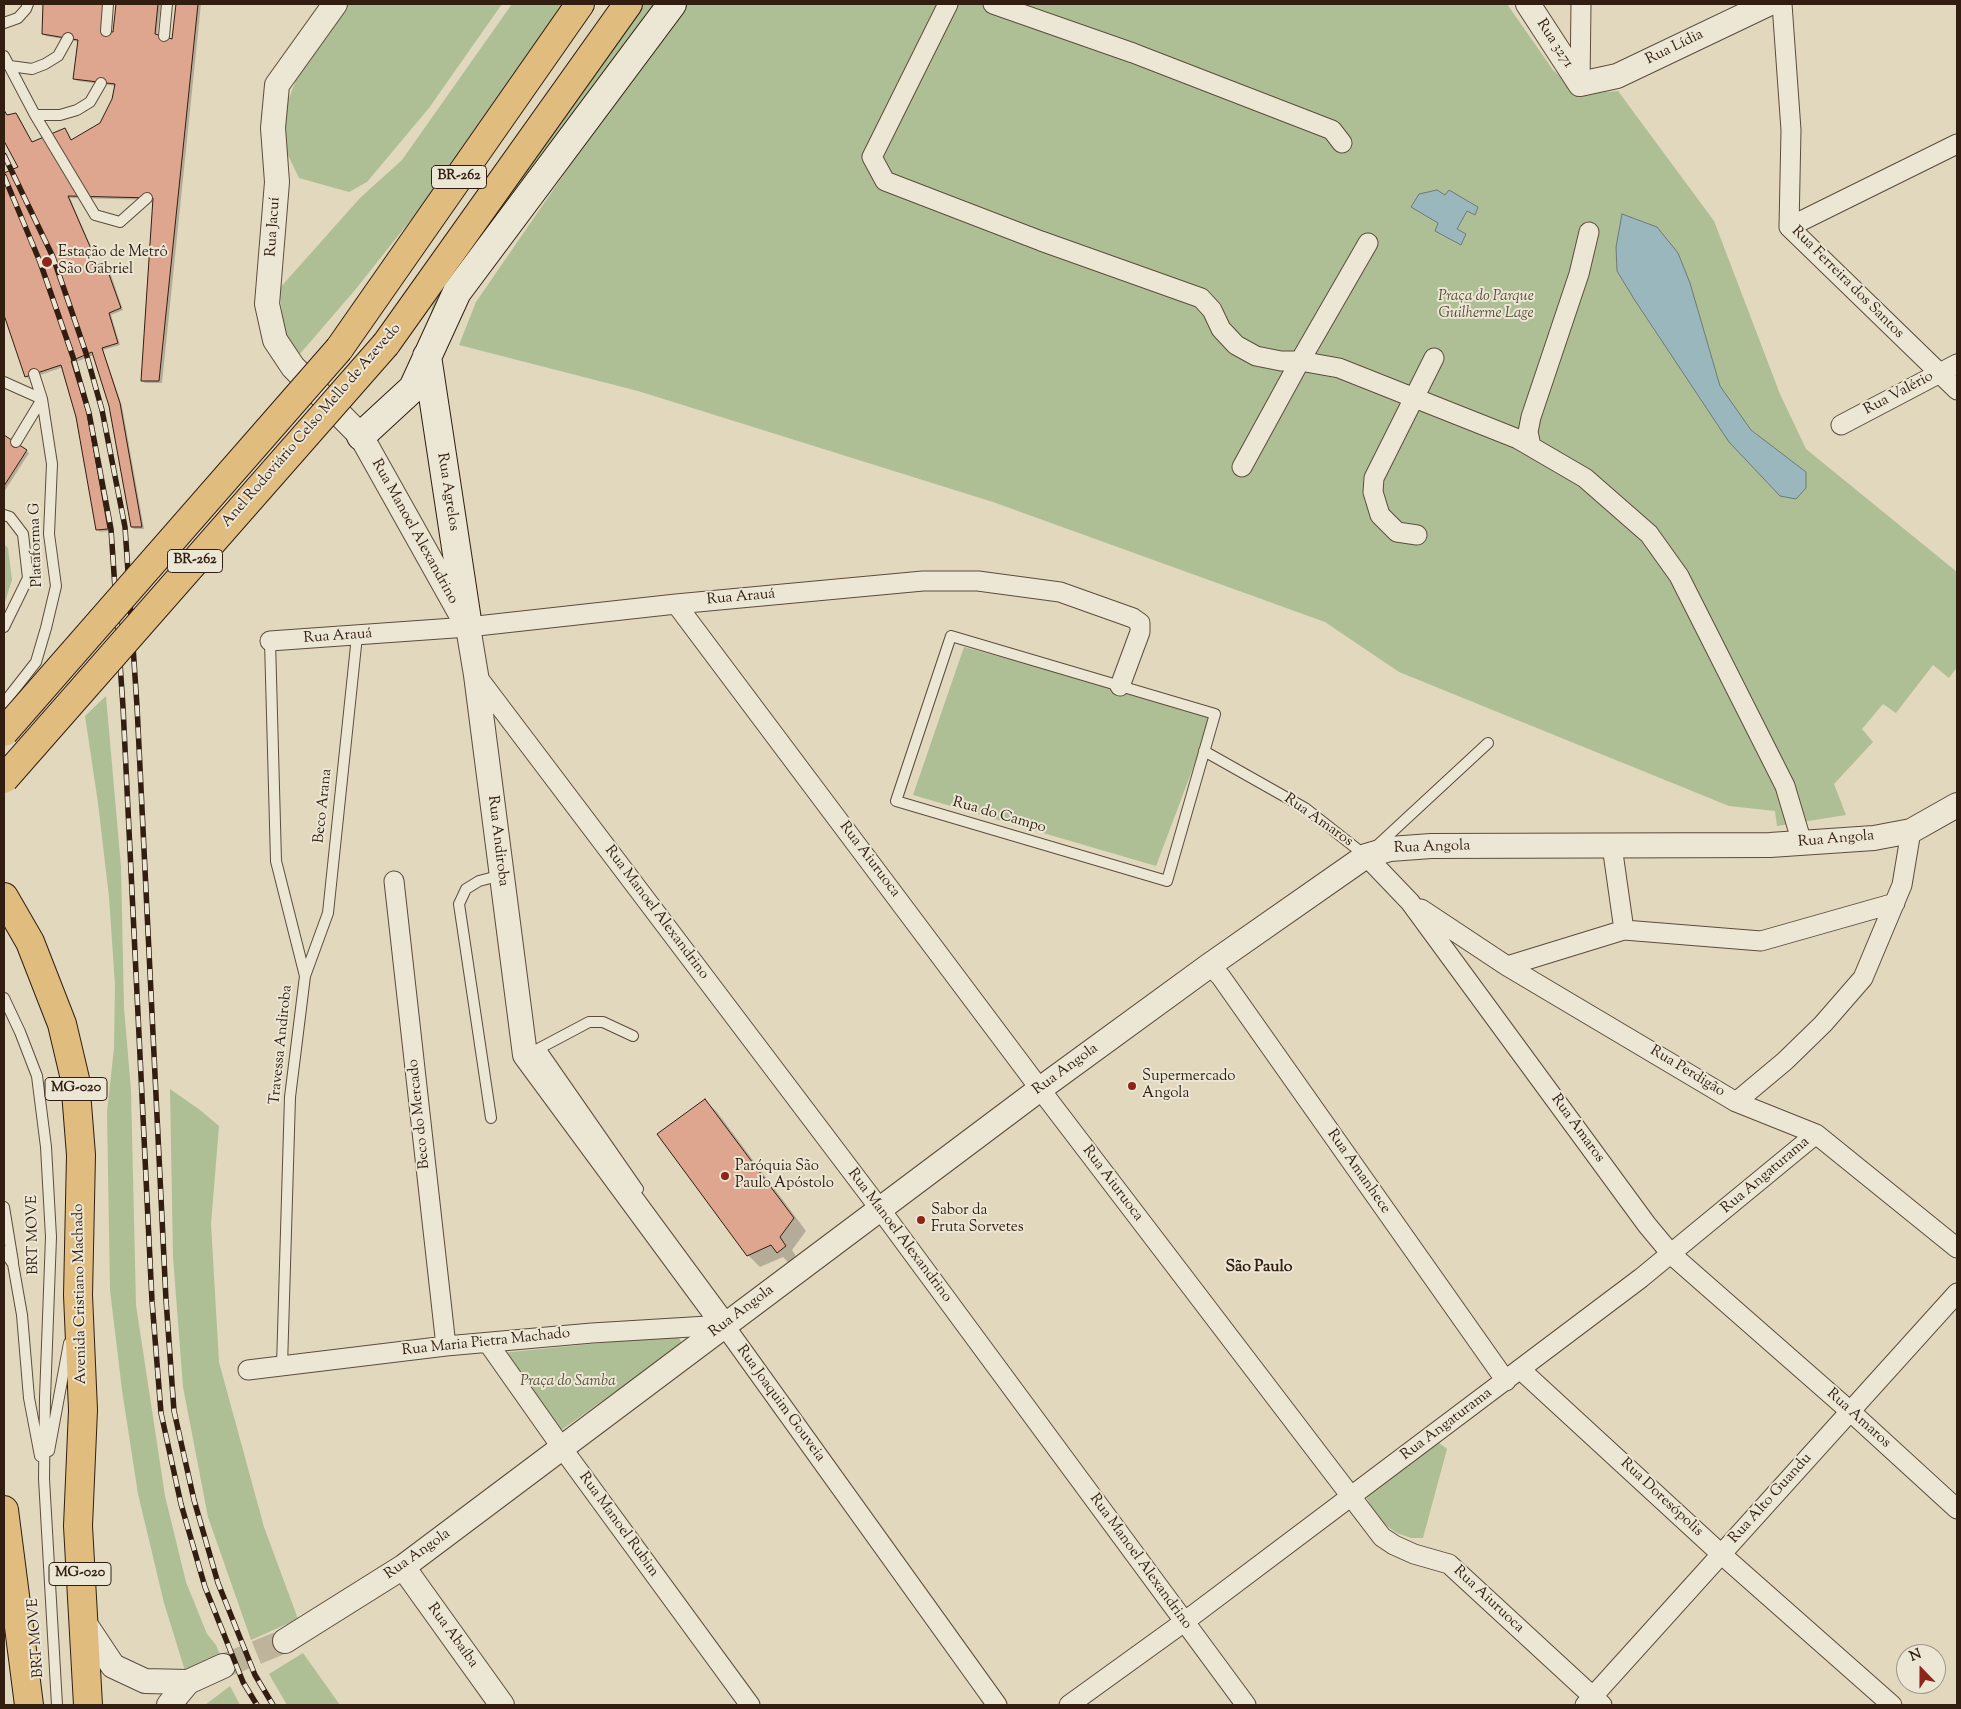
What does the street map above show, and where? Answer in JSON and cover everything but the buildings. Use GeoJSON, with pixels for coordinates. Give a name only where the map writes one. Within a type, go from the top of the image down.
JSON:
{"type":"FeatureCollection","features":[{"type":"Feature","properties":{"kind":"highway","name":"Anel Rodoviário Celso Mello de Azevedo"},"geometry":{"type":"LineString","coordinates":[[4,732],[339,349],[580,4]]}},
{"type":"Feature","properties":{"kind":"highway","name":"Anel Rodoviário Celso Mello de Azevedo"},"geometry":{"type":"LineString","coordinates":[[4,778],[386,344],[628,4]]}},
{"type":"Feature","properties":{"kind":"highway","name":"Avenida Cristiano Machado"},"geometry":{"type":"LineString","coordinates":[[4,897],[30,942],[62,1024],[75,1079],[81,1155],[78,1295],[83,1410],[78,1526],[88,1705]]}},
{"type":"Feature","properties":{"kind":"highway"},"geometry":{"type":"LineString","coordinates":[[4,1510],[29,1705]]}},
{"type":"Feature","properties":{"kind":"main road"},"geometry":{"type":"LineString","coordinates":[[360,436],[413,388],[457,292],[672,4]]}},
{"type":"Feature","properties":{"kind":"main road","name":"Rua Agrelos"},"geometry":{"type":"LineString","coordinates":[[427,356],[468,628]]}},
{"type":"Feature","properties":{"kind":"street","name":"Rua Jacuí"},"geometry":{"type":"LineString","coordinates":[[335,4],[277,85],[273,128],[277,182],[267,304],[275,340],[293,367],[360,436]]}},
{"type":"Feature","properties":{"kind":"street"},"geometry":{"type":"LineString","coordinates":[[948,4],[872,157],[885,181],[1041,241],[1201,298],[1212,310],[1221,329],[1236,345],[1256,356],[1281,361],[1300,360],[1339,368],[1414,399],[1451,411],[1531,446],[1585,478],[1649,534],[1679,576],[1785,786],[1802,843]]}},
{"type":"Feature","properties":{"kind":"street"},"geometry":{"type":"LineString","coordinates":[[993,4],[1133,53],[1332,130],[1342,143]]}},
{"type":"Feature","properties":{"kind":"street","name":"Rua 3271"},"geometry":{"type":"LineString","coordinates":[[1528,4],[1580,84]]}},
{"type":"Feature","properties":{"kind":"street"},"geometry":{"type":"LineString","coordinates":[[1580,4],[1580,84]]}},
{"type":"Feature","properties":{"kind":"street","name":"Rua Lídia"},"geometry":{"type":"LineString","coordinates":[[1580,84],[1617,76],[1768,4]]}},
{"type":"Feature","properties":{"kind":"street","name":"Rua Ferreira dos Santos"},"geometry":{"type":"LineString","coordinates":[[1782,4],[1791,130],[1789,228],[1957,390]]}},
{"type":"Feature","properties":{"kind":"street"},"geometry":{"type":"LineString","coordinates":[[1789,228],[1957,144]]}},
{"type":"Feature","properties":{"kind":"street"},"geometry":{"type":"LineString","coordinates":[[1531,446],[1528,432],[1531,417],[1579,274],[1589,232]]}},
{"type":"Feature","properties":{"kind":"street"},"geometry":{"type":"LineString","coordinates":[[1242,467],[1300,360],[1368,243]]}},
{"type":"Feature","properties":{"kind":"street"},"geometry":{"type":"LineString","coordinates":[[1417,535],[1397,532],[1380,515],[1372,492],[1374,478],[1434,358]]}},
{"type":"Feature","properties":{"kind":"street","name":"Rua Valério"},"geometry":{"type":"LineString","coordinates":[[1840,424],[1957,364]]}},
{"type":"Feature","properties":{"kind":"street","name":"Rua Manoel Alexandrino"},"geometry":{"type":"LineString","coordinates":[[360,436],[468,628]]}},
{"type":"Feature","properties":{"kind":"street","name":"Rua Arauá"},"geometry":{"type":"LineString","coordinates":[[270,641],[468,628],[676,604],[923,581],[978,581],[1060,592],[1133,618],[1140,623],[1140,632],[1120,686]]}},
{"type":"Feature","properties":{"kind":"street","name":"Rua Aiuruoca"},"geometry":{"type":"LineString","coordinates":[[676,604],[1040,1089],[1382,1537],[1414,1554],[1449,1564],[1593,1703]]}},
{"type":"Feature","properties":{"kind":"street","name":"Rua Andiroba"},"geometry":{"type":"LineString","coordinates":[[468,628],[476,675],[502,875],[533,1052]]}},
{"type":"Feature","properties":{"kind":"street","name":"Rua Manoel Alexandrino"},"geometry":{"type":"LineString","coordinates":[[476,675],[880,1209],[1246,1705]]}},
{"type":"Feature","properties":{"kind":"street","name":"Rua Angola"},"geometry":{"type":"LineString","coordinates":[[286,1641],[403,1567],[1040,1089],[1210,965],[1366,856],[1390,849],[1431,846],[1802,843],[1874,838],[1911,831],[1957,806]]}},
{"type":"Feature","properties":{"kind":"street"},"geometry":{"type":"LineString","coordinates":[[1736,1102],[1785,1061],[1823,1024],[1863,978],[1902,885],[1911,831]]}},
{"type":"Feature","properties":{"kind":"street"},"geometry":{"type":"LineString","coordinates":[[1612,846],[1624,930]]}},
{"type":"Feature","properties":{"kind":"street","name":"Rua Amaros"},"geometry":{"type":"LineString","coordinates":[[1366,856],[1410,902],[1647,1225],[1672,1255],[1851,1412],[1957,1509]]}},
{"type":"Feature","properties":{"kind":"street","name":"Beco do Mercado"},"geometry":{"type":"LineString","coordinates":[[394,881],[446,1346]]}},
{"type":"Feature","properties":{"kind":"street","name":"Rua Perdigão"},"geometry":{"type":"LineString","coordinates":[[1410,902],[1507,966],[1736,1102],[1816,1134],[1957,1248]]}},
{"type":"Feature","properties":{"kind":"street"},"geometry":{"type":"LineString","coordinates":[[1507,966],[1624,930],[1761,942],[1895,903]]}},
{"type":"Feature","properties":{"kind":"street","name":"Rua Amanhece"},"geometry":{"type":"LineString","coordinates":[[1210,965],[1221,977],[1506,1381]]}},
{"type":"Feature","properties":{"kind":"street","name":"Rua Joaquim Gouveia"},"geometry":{"type":"LineString","coordinates":[[533,1052],[724,1325],[997,1705]]}},
{"type":"Feature","properties":{"kind":"street","name":"Rua Angaturama"},"geometry":{"type":"LineString","coordinates":[[1069,1705],[1184,1622],[1522,1370],[1672,1255],[1816,1134]]}},
{"type":"Feature","properties":{"kind":"street","name":"Rua Alto Guandu"},"geometry":{"type":"LineString","coordinates":[[1593,1703],[1721,1554],[1957,1293]]}},
{"type":"Feature","properties":{"kind":"street","name":"Rua Maria Pietra Machado"},"geometry":{"type":"LineString","coordinates":[[248,1370],[446,1346],[592,1333],[724,1325]]}},
{"type":"Feature","properties":{"kind":"street","name":"Rua Manoel Rubim"},"geometry":{"type":"LineString","coordinates":[[488,1343],[562,1448],[750,1705]]}},
{"type":"Feature","properties":{"kind":"street","name":"Rua Doresópolis"},"geometry":{"type":"LineString","coordinates":[[1522,1370],[1721,1554],[1892,1705]]}},
{"type":"Feature","properties":{"kind":"street","name":"Rua Abaíba"},"geometry":{"type":"LineString","coordinates":[[403,1567],[502,1705]]}},
{"type":"Feature","properties":{"kind":"street"},"geometry":{"type":"LineString","coordinates":[[83,1621],[113,1666],[145,1680],[188,1682]]}},
{"type":"Feature","properties":{"kind":"street"},"geometry":{"type":"LineString","coordinates":[[169,1705],[188,1682],[223,1666]]}},
{"type":"Feature","properties":{"kind":"lane"},"geometry":{"type":"LineString","coordinates":[[4,23],[18,18],[28,4]]}},
{"type":"Feature","properties":{"kind":"lane"},"geometry":{"type":"LineString","coordinates":[[106,31],[108,4]]}},
{"type":"Feature","properties":{"kind":"lane"},"geometry":{"type":"LineString","coordinates":[[164,36],[167,4]]}},
{"type":"Feature","properties":{"kind":"lane"},"geometry":{"type":"LineString","coordinates":[[10,66],[32,69],[45,64],[58,56],[68,38]]}},
{"type":"Feature","properties":{"kind":"lane"},"geometry":{"type":"LineString","coordinates":[[4,56],[35,115],[95,216],[120,222],[147,198]]}},
{"type":"Feature","properties":{"kind":"lane"},"geometry":{"type":"LineString","coordinates":[[35,115],[60,115],[77,110],[90,102],[101,83]]}},
{"type":"Feature","properties":{"kind":"lane","name":"Plataforma G"},"geometry":{"type":"LineString","coordinates":[[4,704],[36,662],[56,586],[49,534],[52,464],[42,399],[34,374]]}},
{"type":"Feature","properties":{"kind":"lane"},"geometry":{"type":"LineString","coordinates":[[4,382],[42,399],[16,442]]}},
{"type":"Feature","properties":{"kind":"lane"},"geometry":{"type":"LineString","coordinates":[[4,515],[10,517],[23,534],[28,578],[4,627]]}},
{"type":"Feature","properties":{"kind":"lane","name":"Beco Arana"},"geometry":{"type":"LineString","coordinates":[[305,976],[328,913],[356,636]]}},
{"type":"Feature","properties":{"kind":"lane","name":"Rua do Campo"},"geometry":{"type":"LineString","coordinates":[[951,636],[1120,686],[1213,712],[1215,717],[1167,881],[896,801],[951,636]]}},
{"type":"Feature","properties":{"kind":"lane","name":"Travessa Andiroba"},"geometry":{"type":"LineString","coordinates":[[270,641],[276,862],[305,976],[290,1097],[282,1366]]}},
{"type":"Feature","properties":{"kind":"lane"},"geometry":{"type":"LineString","coordinates":[[1366,856],[1488,743]]}},
{"type":"Feature","properties":{"kind":"lane","name":"Rua Amaros"},"geometry":{"type":"LineString","coordinates":[[1204,751],[1305,808],[1366,856]]}},
{"type":"Feature","properties":{"kind":"lane"},"geometry":{"type":"LineString","coordinates":[[491,1118],[460,904],[466,889],[479,881],[502,875]]}},
{"type":"Feature","properties":{"kind":"lane","name":"BRT MOVE"},"geometry":{"type":"LineString","coordinates":[[4,998],[37,1076],[46,1147],[51,1237],[44,1479],[57,1705]]}},
{"type":"Feature","properties":{"kind":"lane"},"geometry":{"type":"LineString","coordinates":[[633,1036],[603,1022],[589,1022],[533,1052],[644,1198]]}},
{"type":"Feature","properties":{"kind":"lane","name":"BRT MOVE"},"geometry":{"type":"LineString","coordinates":[[4,1207],[22,1315],[29,1398],[44,1479]]}},
{"type":"Feature","properties":{"kind":"lane","name":"BRT MOVE"},"geometry":{"type":"LineString","coordinates":[[4,1251],[13,1264]]}},
{"type":"Feature","properties":{"kind":"lane","name":"BRT MOVE"},"geometry":{"type":"LineString","coordinates":[[44,1479],[78,1295]]}},
{"type":"Feature","properties":{"kind":"green space"},"geometry":{"type":"Polygon","coordinates":[[[346,4],[502,4],[429,108],[367,182],[349,192],[299,178],[285,149],[284,111],[300,70],[346,4]]]}},
{"type":"Feature","properties":{"kind":"green space"},"geometry":{"type":"Polygon","coordinates":[[[512,4],[565,4],[463,154],[355,290],[299,355],[286,341],[279,289],[360,198],[402,160],[512,4]]]}},
{"type":"Feature","properties":{"kind":"green space"},"geometry":{"type":"Polygon","coordinates":[[[636,4],[656,4],[422,347],[439,281],[636,4]]]}},
{"type":"Feature","properties":{"kind":"green space","name":"Praça do Parque Guilherme Lage"},"geometry":{"type":"Polygon","coordinates":[[[687,4],[1507,4],[1553,70],[1579,94],[1618,91],[1714,221],[1780,394],[1806,449],[1957,572],[1957,667],[1949,678],[1933,665],[1896,713],[1883,704],[1862,729],[1873,742],[1834,784],[1846,815],[1777,826],[1775,811],[1729,806],[1399,672],[1325,622],[993,502],[638,391],[459,345],[476,302],[593,132],[687,4]]]}},
{"type":"Feature","properties":{"kind":"green space"},"geometry":{"type":"Polygon","coordinates":[[[4,544],[8,548],[12,580],[4,605],[4,544]]]}},
{"type":"Feature","properties":{"kind":"green space"},"geometry":{"type":"Polygon","coordinates":[[[964,647],[1213,715],[1156,866],[913,795],[964,647]]]}},
{"type":"Feature","properties":{"kind":"green space"},"geometry":{"type":"Polygon","coordinates":[[[106,696],[121,867],[124,1008],[131,1090],[136,1305],[165,1496],[186,1582],[207,1634],[216,1645],[221,1657],[186,1674],[164,1603],[138,1494],[122,1390],[110,1290],[107,1112],[114,1048],[115,985],[109,897],[85,716],[106,696]]]}},
{"type":"Feature","properties":{"kind":"green space"},"geometry":{"type":"Polygon","coordinates":[[[170,1089],[219,1126],[211,1224],[219,1362],[264,1527],[298,1619],[251,1640],[208,1517],[183,1387],[173,1257],[170,1089]]]}},
{"type":"Feature","properties":{"kind":"green space","name":"Praça do Samba"},"geometry":{"type":"Polygon","coordinates":[[[678,1335],[682,1344],[560,1431],[502,1353],[678,1335]]]}},
{"type":"Feature","properties":{"kind":"green space"},"geometry":{"type":"Polygon","coordinates":[[[1438,1442],[1447,1449],[1423,1538],[1411,1538],[1397,1533],[1381,1522],[1366,1496],[1438,1442]]]}},
{"type":"Feature","properties":{"kind":"green space"},"geometry":{"type":"Polygon","coordinates":[[[303,1653],[340,1705],[287,1705],[269,1674],[303,1653]]]}},
{"type":"Feature","properties":{"kind":"green space"},"geometry":{"type":"Polygon","coordinates":[[[230,1686],[240,1705],[205,1705],[230,1686]]]}},
{"type":"Feature","properties":{"kind":"water"},"geometry":{"type":"Polygon","coordinates":[[[1437,190],[1445,195],[1449,190],[1478,207],[1475,215],[1467,211],[1457,229],[1466,234],[1461,245],[1435,231],[1438,223],[1411,207],[1419,194],[1437,190]]]}},
{"type":"Feature","properties":{"kind":"water"},"geometry":{"type":"Polygon","coordinates":[[[1622,214],[1657,227],[1678,253],[1690,283],[1720,386],[1751,430],[1806,472],[1806,488],[1796,499],[1780,496],[1729,442],[1634,299],[1617,271],[1616,247],[1622,214]]]}},
{"type":"Feature","properties":{"kind":"tunnel"},"geometry":{"type":"LineString","coordinates":[[223,1666],[285,1641]]}},
{"type":"Feature","properties":{"kind":"railway"},"geometry":{"type":"LineString","coordinates":[[4,155],[53,257],[86,353],[102,410],[125,527],[137,706],[166,1300],[174,1411],[194,1500],[218,1583],[255,1675],[273,1705]]}},
{"type":"Feature","properties":{"kind":"railway"},"geometry":{"type":"LineString","coordinates":[[4,176],[40,262],[73,357],[89,413],[111,529],[123,707],[152,1301],[161,1413],[181,1504],[205,1587],[243,1682],[257,1705]]}},
{"type":"Feature","properties":{"kind":"place","name":"Estação de Metrô São Gabriel"},"geometry":{"type":"Point","coordinates":[47,262]}},
{"type":"Feature","properties":{"kind":"place","name":"Supermercado Angola"},"geometry":{"type":"Point","coordinates":[1132,1086]}},
{"type":"Feature","properties":{"kind":"place","name":"Paróquia São Paulo Apóstolo"},"geometry":{"type":"Point","coordinates":[725,1176]}},
{"type":"Feature","properties":{"kind":"place","name":"Sabor da Fruta Sorvetes"},"geometry":{"type":"Point","coordinates":[921,1220]}},
{"type":"Feature","properties":{"kind":"district","name":"São Paulo"},"geometry":{"type":"Point","coordinates":[1259,1268]}}]}
